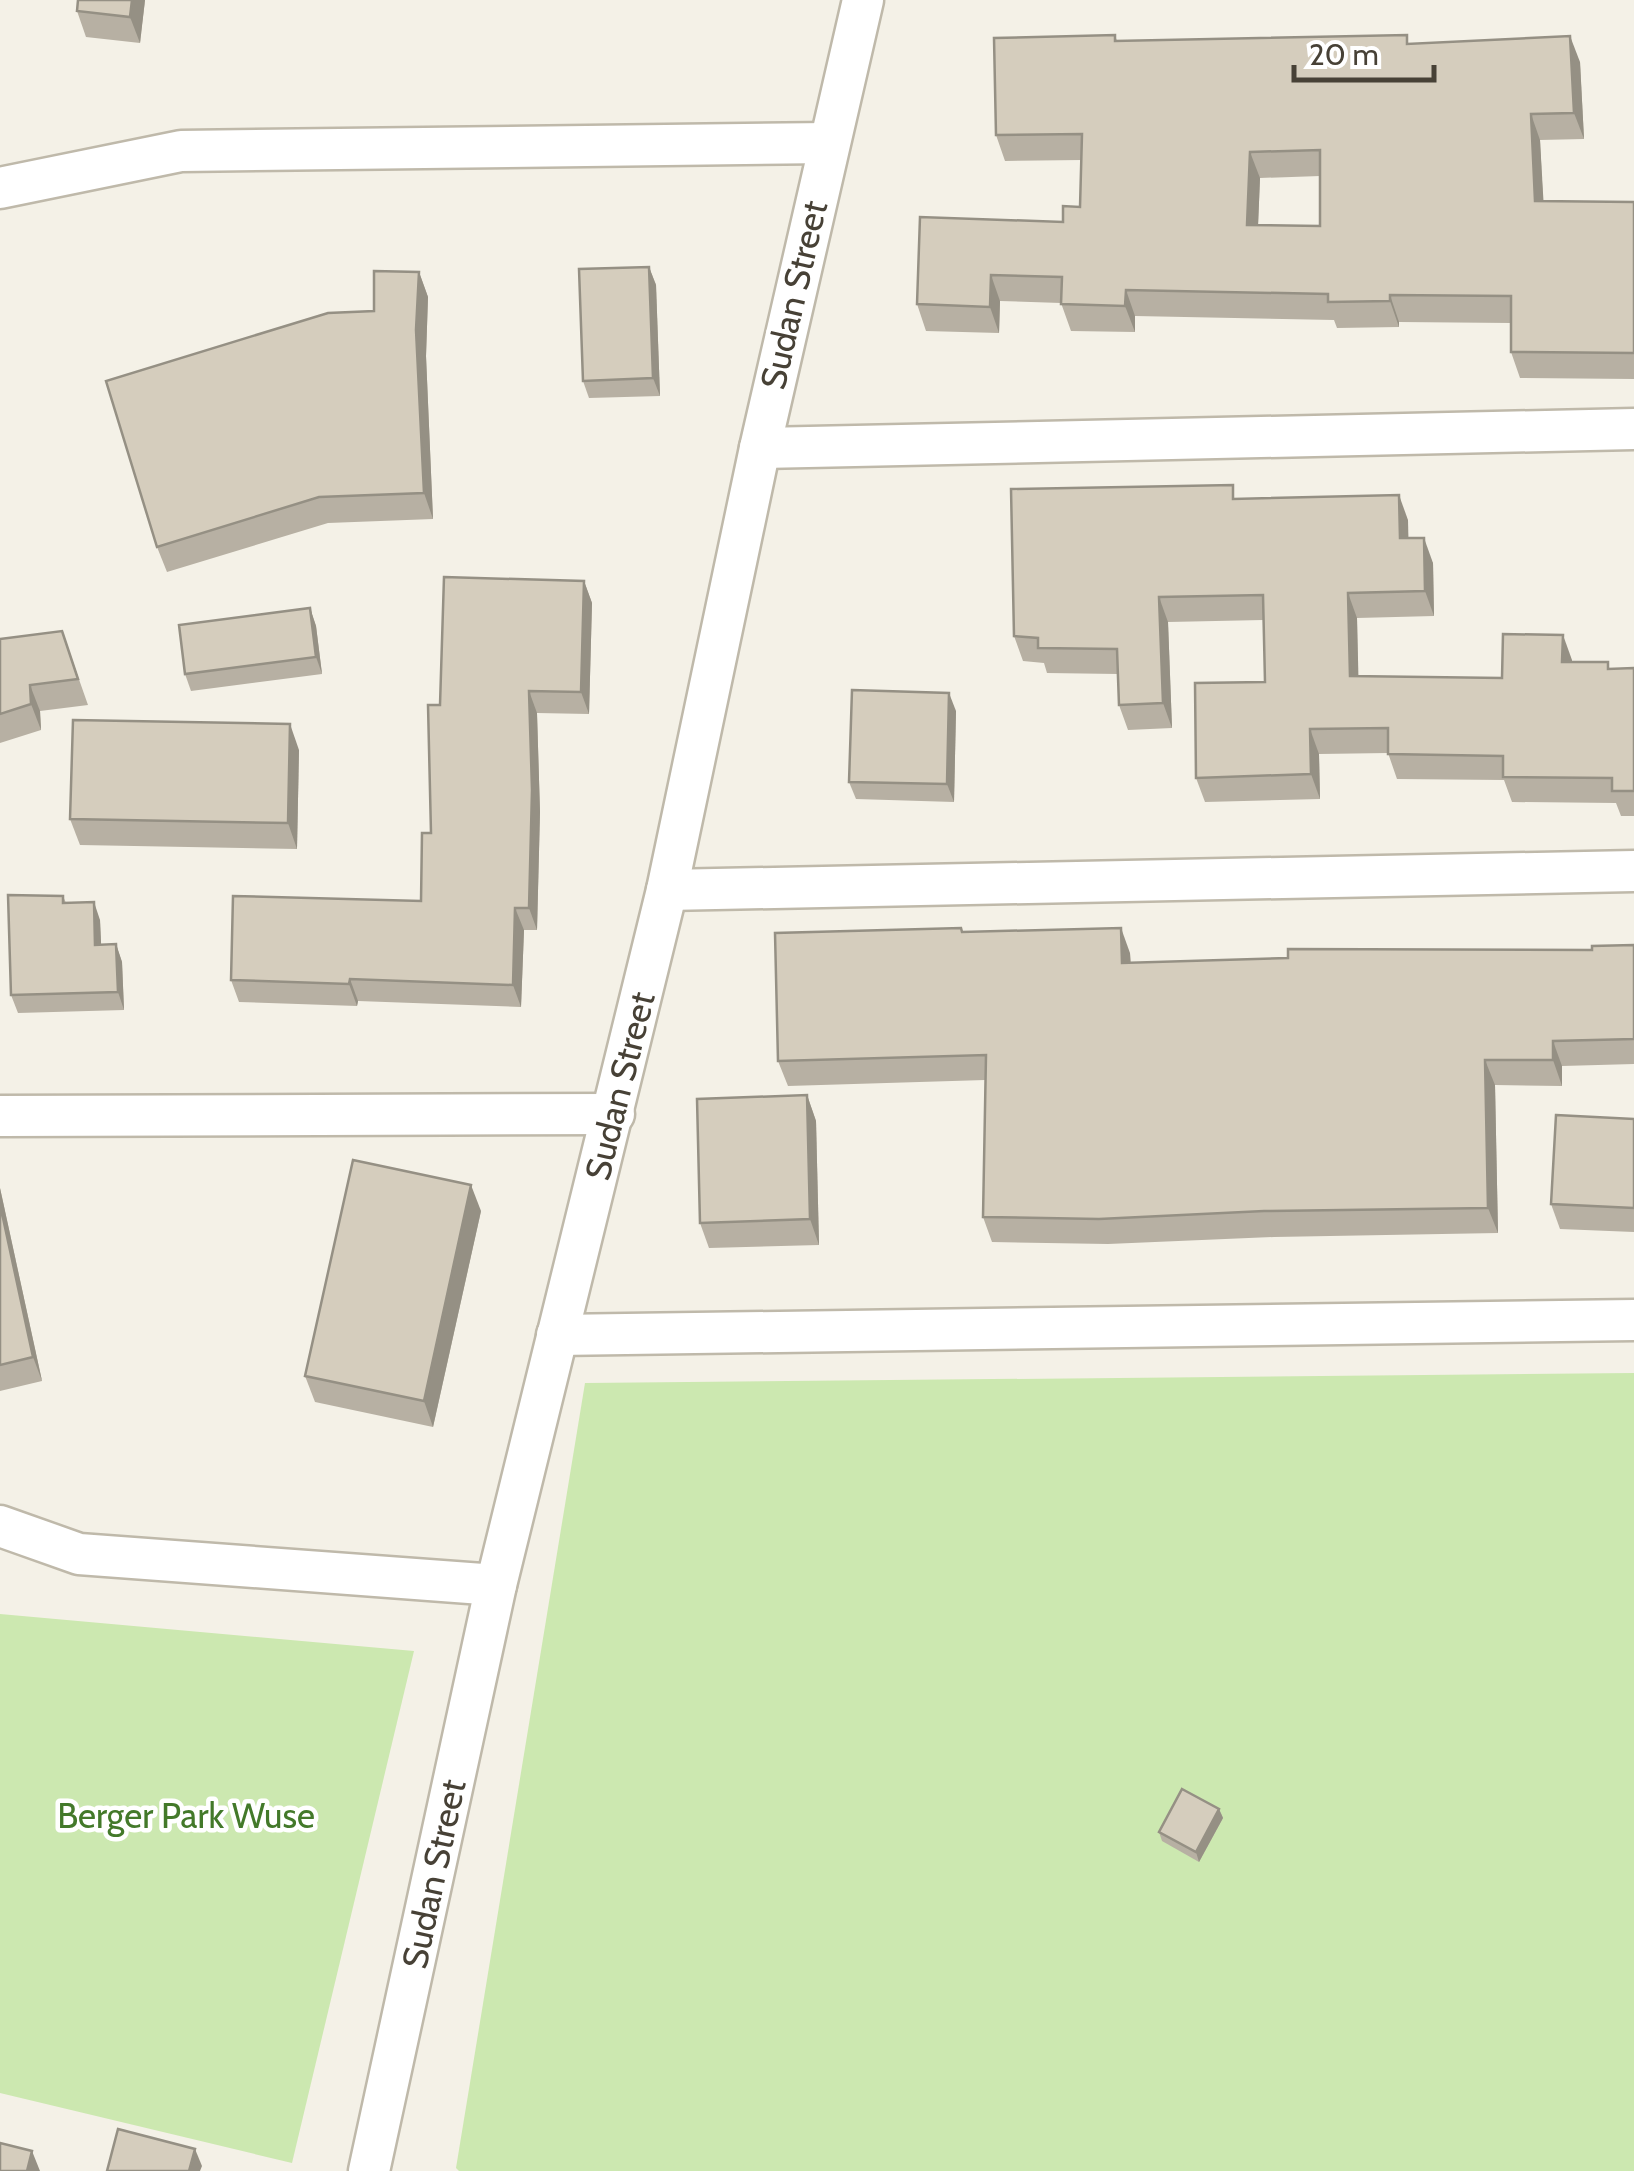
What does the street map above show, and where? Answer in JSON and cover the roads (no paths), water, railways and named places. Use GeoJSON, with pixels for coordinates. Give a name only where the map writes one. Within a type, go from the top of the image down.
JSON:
{"type":"FeatureCollection","features":[{"type":"Feature","properties":{"kind":"street","name":"Sudan Street"},"geometry":{"type":"LineString","coordinates":[[370,2171],[496,1585],[668,890],[760,448],[863,0]]}},
{"type":"Feature","properties":{"kind":"street"},"geometry":{"type":"LineString","coordinates":[[0,188],[182,151],[829,144]]}},
{"type":"Feature","properties":{"kind":"street"},"geometry":{"type":"LineString","coordinates":[[760,448],[1634,428]]}},
{"type":"Feature","properties":{"kind":"street"},"geometry":{"type":"LineString","coordinates":[[668,890],[1634,871]]}},
{"type":"Feature","properties":{"kind":"street"},"geometry":{"type":"LineString","coordinates":[[0,1116],[614,1114]]}},
{"type":"Feature","properties":{"kind":"street"},"geometry":{"type":"LineString","coordinates":[[556,1335],[1634,1320]]}},
{"type":"Feature","properties":{"kind":"street"},"geometry":{"type":"LineString","coordinates":[[0,1526],[79,1554],[496,1585]]}},
{"type":"Feature","properties":{"kind":"park label","name":"Berger Park Wuse"},"geometry":{"type":"Point","coordinates":[186,1816]}}]}
